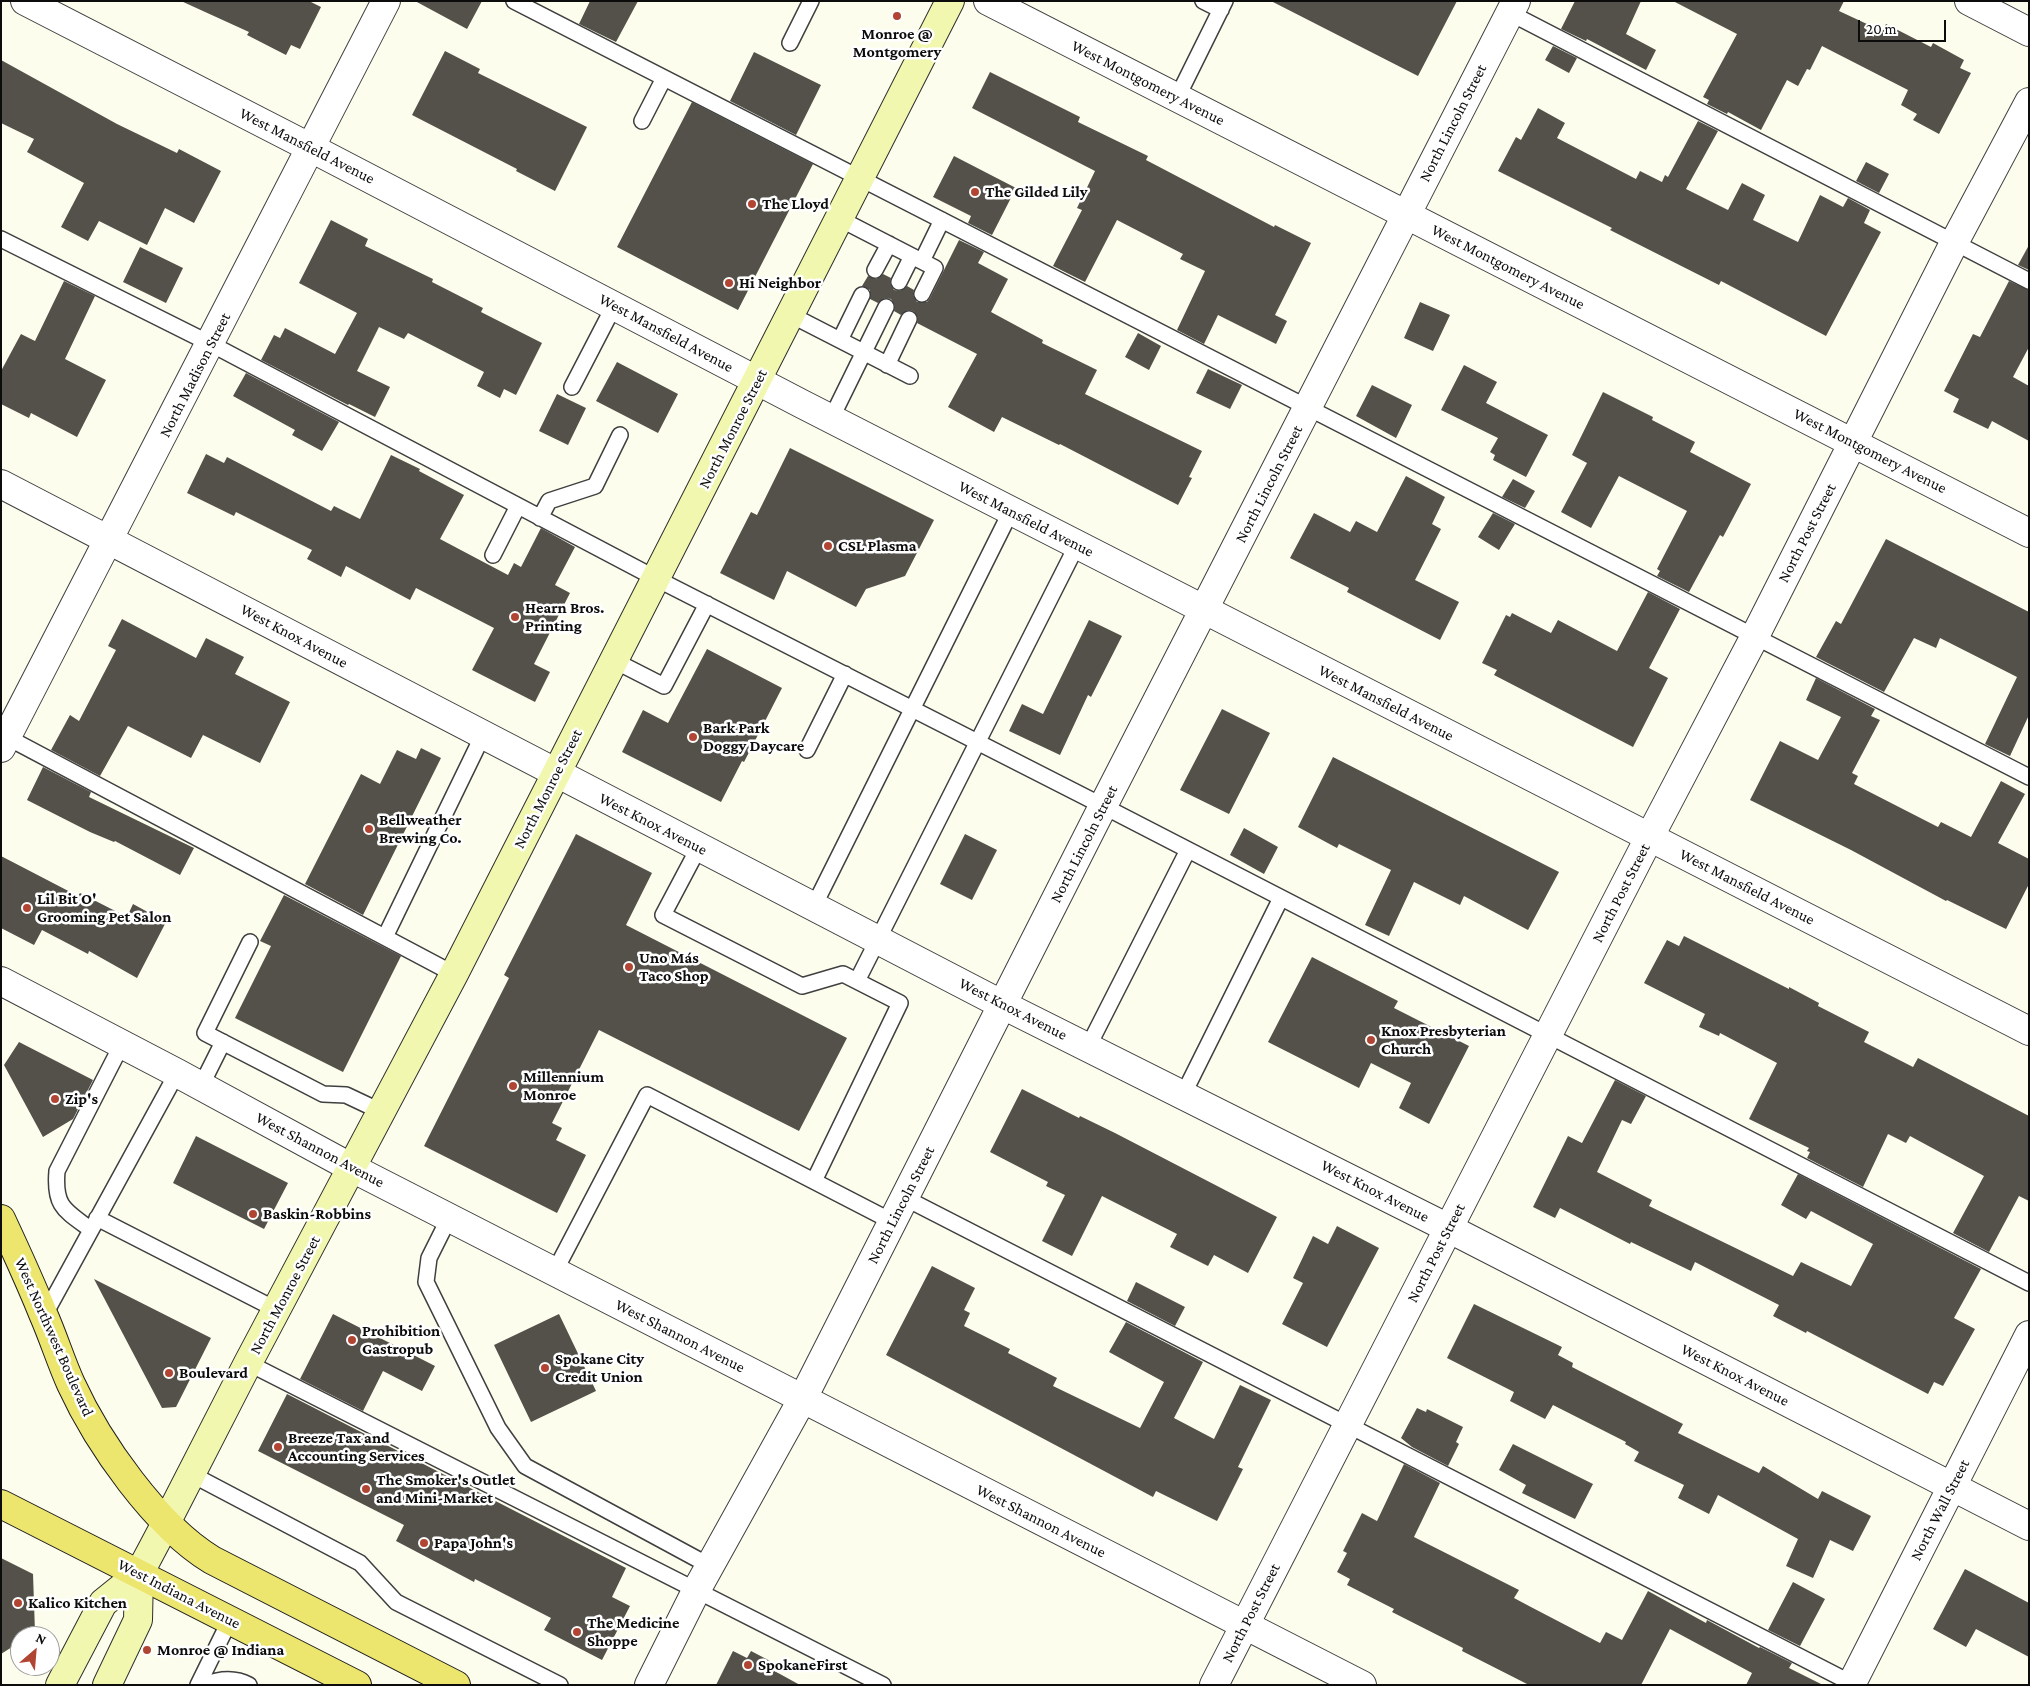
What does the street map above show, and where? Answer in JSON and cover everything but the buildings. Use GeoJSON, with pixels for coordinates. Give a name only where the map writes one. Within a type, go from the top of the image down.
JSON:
{"type":"FeatureCollection","features":[{"type":"Feature","properties":{"kind":"main road","name":"North Monroe Street"},"geometry":{"type":"LineString","coordinates":[[60,1685],[103,1603],[138,1574],[166,1523],[248,1363],[454,974],[950,1]]}},
{"type":"Feature","properties":{"kind":"main road","name":"West Northwest Boulevard"},"geometry":{"type":"LineString","coordinates":[[1,1219],[44,1316],[71,1384],[86,1413],[128,1478],[166,1523]]}},
{"type":"Feature","properties":{"kind":"main road","name":"West Indiana Avenue"},"geometry":{"type":"LineString","coordinates":[[1,1504],[357,1685]]}},
{"type":"Feature","properties":{"kind":"main road"},"geometry":{"type":"LineString","coordinates":[[166,1523],[187,1544],[212,1560],[456,1685]]}},
{"type":"Feature","properties":{"kind":"main road","name":"North Monroe Street"},"geometry":{"type":"LineString","coordinates":[[107,1685],[138,1620],[138,1574]]}},
{"type":"Feature","properties":{"kind":"street","name":"West Mansfield Avenue"},"geometry":{"type":"LineString","coordinates":[[25,1],[757,381],[2029,1031]]}},
{"type":"Feature","properties":{"kind":"street","name":"North Madison Street"},"geometry":{"type":"LineString","coordinates":[[3,739],[110,540],[386,1]]}},
{"type":"Feature","properties":{"kind":"street","name":"West Montgomery Avenue"},"geometry":{"type":"LineString","coordinates":[[988,1],[1406,216],[1853,441],[2029,533]]}},
{"type":"Feature","properties":{"kind":"street"},"geometry":{"type":"LineString","coordinates":[[1969,1],[2029,32]]}},
{"type":"Feature","properties":{"kind":"street","name":"North Lincoln Street"},"geometry":{"type":"LineString","coordinates":[[649,1685],[697,1589],[803,1398],[1103,806],[1513,7]]}},
{"type":"Feature","properties":{"kind":"street","name":"North Post Street"},"geometry":{"type":"LineString","coordinates":[[1214,1685],[1954,243],[2029,102]]}},
{"type":"Feature","properties":{"kind":"street","name":"West Knox Avenue"},"geometry":{"type":"LineString","coordinates":[[1,484],[1003,1005],[1448,1228],[2029,1526]]}},
{"type":"Feature","properties":{"kind":"street","name":"West Shannon Avenue"},"geometry":{"type":"LineString","coordinates":[[1,981],[177,1073],[352,1168],[1362,1685]]}},
{"type":"Feature","properties":{"kind":"street","name":"North Wall Street"},"geometry":{"type":"LineString","coordinates":[[1853,1684],[2029,1335]]}},
{"type":"Feature","properties":{"kind":"lane"},"geometry":{"type":"LineString","coordinates":[[514,1],[2029,777]]}},
{"type":"Feature","properties":{"kind":"lane"},"geometry":{"type":"LineString","coordinates":[[790,43],[812,1]]}},
{"type":"Feature","properties":{"kind":"lane"},"geometry":{"type":"LineString","coordinates":[[1177,98],[1223,6],[1203,1]]}},
{"type":"Feature","properties":{"kind":"lane"},"geometry":{"type":"LineString","coordinates":[[1513,7],[1954,243],[2029,281]]}},
{"type":"Feature","properties":{"kind":"lane"},"geometry":{"type":"LineString","coordinates":[[642,121],[664,78]]}},
{"type":"Feature","properties":{"kind":"lane"},"geometry":{"type":"LineString","coordinates":[[840,219],[935,268],[922,294]]}},
{"type":"Feature","properties":{"kind":"lane"},"geometry":{"type":"LineString","coordinates":[[899,282],[942,220]]}},
{"type":"Feature","properties":{"kind":"lane"},"geometry":{"type":"LineString","coordinates":[[1,239],[211,344],[657,579],[1103,806],[2029,1283]]}},
{"type":"Feature","properties":{"kind":"lane"},"geometry":{"type":"LineString","coordinates":[[875,270],[889,244]]}},
{"type":"Feature","properties":{"kind":"lane"},"geometry":{"type":"LineString","coordinates":[[840,340],[862,295]]}},
{"type":"Feature","properties":{"kind":"lane"},"geometry":{"type":"LineString","coordinates":[[572,387],[614,306]]}},
{"type":"Feature","properties":{"kind":"lane"},"geometry":{"type":"LineString","coordinates":[[831,419],[886,307]]}},
{"type":"Feature","properties":{"kind":"lane"},"geometry":{"type":"LineString","coordinates":[[791,315],[910,376]]}},
{"type":"Feature","properties":{"kind":"lane"},"geometry":{"type":"LineString","coordinates":[[887,365],[909,319]]}},
{"type":"Feature","properties":{"kind":"lane"},"geometry":{"type":"LineString","coordinates":[[540,518],[549,501],[595,486],[620,435]]}},
{"type":"Feature","properties":{"kind":"lane"},"geometry":{"type":"LineString","coordinates":[[493,554],[518,506]]}},
{"type":"Feature","properties":{"kind":"lane"},"geometry":{"type":"LineString","coordinates":[[814,906],[1010,511]]}},
{"type":"Feature","properties":{"kind":"lane"},"geometry":{"type":"LineString","coordinates":[[857,981],[1077,545]]}},
{"type":"Feature","properties":{"kind":"lane"},"geometry":{"type":"LineString","coordinates":[[615,661],[664,686],[707,604]]}},
{"type":"Feature","properties":{"kind":"lane"},"geometry":{"type":"LineString","coordinates":[[807,750],[845,674]]}},
{"type":"Feature","properties":{"kind":"lane"},"geometry":{"type":"LineString","coordinates":[[385,937],[484,735]]}},
{"type":"Feature","properties":{"kind":"lane"},"geometry":{"type":"LineString","coordinates":[[3,739],[454,974]]}},
{"type":"Feature","properties":{"kind":"lane"},"geometry":{"type":"LineString","coordinates":[[699,847],[663,915],[802,986],[843,974],[900,1003],[814,1181]]}},
{"type":"Feature","properties":{"kind":"lane"},"geometry":{"type":"LineString","coordinates":[[1088,1047],[1188,850]]}},
{"type":"Feature","properties":{"kind":"lane"},"geometry":{"type":"LineString","coordinates":[[1183,1095],[1281,898]]}},
{"type":"Feature","properties":{"kind":"lane"},"geometry":{"type":"LineString","coordinates":[[250,942],[205,1033],[323,1094],[346,1095],[382,1112]]}},
{"type":"Feature","properties":{"kind":"lane"},"geometry":{"type":"LineString","coordinates":[[201,1086],[223,1042]]}},
{"type":"Feature","properties":{"kind":"lane"},"geometry":{"type":"LineString","coordinates":[[122,1044],[57,1171],[55,1190],[65,1211],[276,1310]]}},
{"type":"Feature","properties":{"kind":"lane"},"geometry":{"type":"LineString","coordinates":[[44,1316],[177,1073]]}},
{"type":"Feature","properties":{"kind":"lane"},"geometry":{"type":"LineString","coordinates":[[555,1272],[647,1095],[814,1181],[899,1210],[1348,1426],[1853,1684]]}},
{"type":"Feature","properties":{"kind":"lane"},"geometry":{"type":"LineString","coordinates":[[449,1218],[429,1258],[426,1282],[498,1428],[525,1466],[710,1566]]}},
{"type":"Feature","properties":{"kind":"lane"},"geometry":{"type":"LineString","coordinates":[[248,1363],[697,1589],[883,1685]]}},
{"type":"Feature","properties":{"kind":"lane"},"geometry":{"type":"LineString","coordinates":[[191,1474],[360,1563],[396,1602],[559,1685]]}},
{"type":"Feature","properties":{"kind":"lane"},"geometry":{"type":"LineString","coordinates":[[198,1685],[230,1620]]}},
{"type":"Feature","properties":{"kind":"lane"},"geometry":{"type":"LineString","coordinates":[[204,1685],[218,1679],[240,1680],[249,1685]]}},
{"type":"Feature","properties":{"kind":"place","name":"Monroe @ Montgomery"},"geometry":{"type":"Point","coordinates":[897,16]}},
{"type":"Feature","properties":{"kind":"place","name":"The Gilded Lily"},"geometry":{"type":"Point","coordinates":[975,192]}},
{"type":"Feature","properties":{"kind":"place","name":"The Lloyd"},"geometry":{"type":"Point","coordinates":[752,204]}},
{"type":"Feature","properties":{"kind":"place","name":"Hi Neighbor"},"geometry":{"type":"Point","coordinates":[729,283]}},
{"type":"Feature","properties":{"kind":"place","name":"CSL Plasma"},"geometry":{"type":"Point","coordinates":[828,546]}},
{"type":"Feature","properties":{"kind":"place","name":"Hearn Bros. Printing"},"geometry":{"type":"Point","coordinates":[515,617]}},
{"type":"Feature","properties":{"kind":"place","name":"Bark Park Doggy Daycare"},"geometry":{"type":"Point","coordinates":[693,737]}},
{"type":"Feature","properties":{"kind":"place","name":"Bellweather Brewing Co."},"geometry":{"type":"Point","coordinates":[369,829]}},
{"type":"Feature","properties":{"kind":"place","name":"Lil Bit O' Grooming Pet Salon"},"geometry":{"type":"Point","coordinates":[27,908]}},
{"type":"Feature","properties":{"kind":"place","name":"Uno Más Taco Shop"},"geometry":{"type":"Point","coordinates":[629,967]}},
{"type":"Feature","properties":{"kind":"place","name":"Knox Presbyterian Church"},"geometry":{"type":"Point","coordinates":[1371,1040]}},
{"type":"Feature","properties":{"kind":"place","name":"Millennium Monroe"},"geometry":{"type":"Point","coordinates":[513,1086]}},
{"type":"Feature","properties":{"kind":"place","name":"Zip's"},"geometry":{"type":"Point","coordinates":[55,1099]}},
{"type":"Feature","properties":{"kind":"place","name":"Baskin-Robbins"},"geometry":{"type":"Point","coordinates":[253,1214]}},
{"type":"Feature","properties":{"kind":"place","name":"Prohibition Gastropub"},"geometry":{"type":"Point","coordinates":[352,1340]}},
{"type":"Feature","properties":{"kind":"place","name":"Spokane City Credit Union"},"geometry":{"type":"Point","coordinates":[545,1368]}},
{"type":"Feature","properties":{"kind":"place","name":"Boulevard"},"geometry":{"type":"Point","coordinates":[169,1373]}},
{"type":"Feature","properties":{"kind":"place","name":"Breeze Tax and Accounting Services"},"geometry":{"type":"Point","coordinates":[278,1447]}},
{"type":"Feature","properties":{"kind":"place","name":"The Smoker's Outlet and Mini-Market"},"geometry":{"type":"Point","coordinates":[366,1489]}},
{"type":"Feature","properties":{"kind":"place","name":"Papa John's"},"geometry":{"type":"Point","coordinates":[424,1543]}},
{"type":"Feature","properties":{"kind":"place","name":"Kalico Kitchen"},"geometry":{"type":"Point","coordinates":[18,1603]}},
{"type":"Feature","properties":{"kind":"place","name":"The Medicine Shoppe"},"geometry":{"type":"Point","coordinates":[577,1632]}},
{"type":"Feature","properties":{"kind":"place","name":"Monroe @ Indiana"},"geometry":{"type":"Point","coordinates":[147,1650]}},
{"type":"Feature","properties":{"kind":"place","name":"SpokaneFirst"},"geometry":{"type":"Point","coordinates":[748,1665]}}]}
